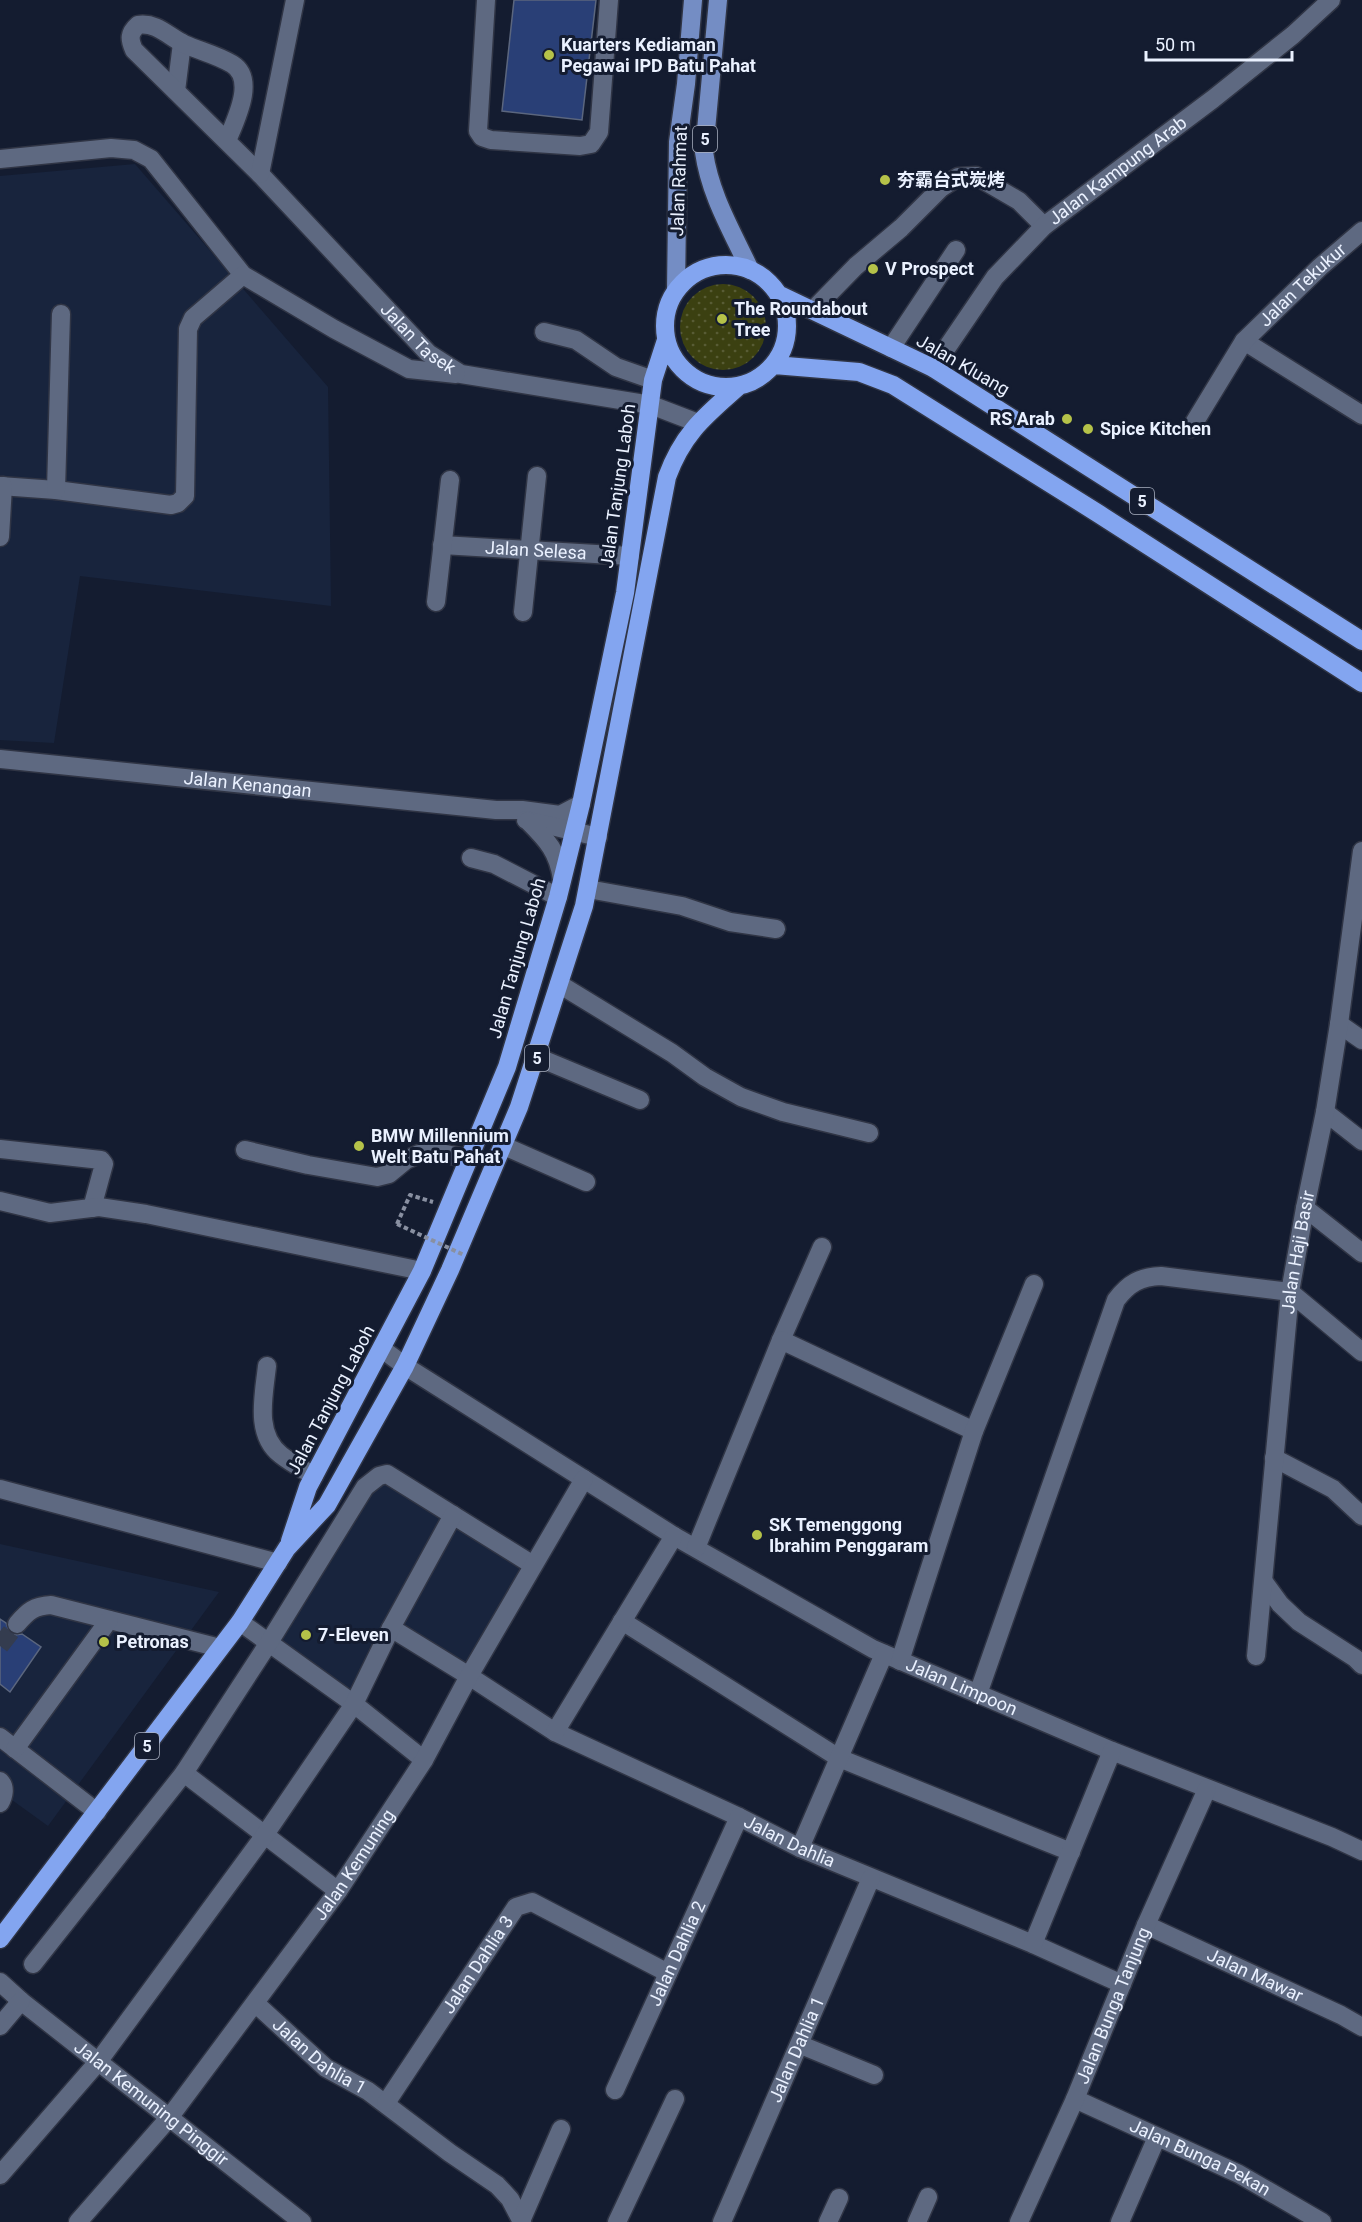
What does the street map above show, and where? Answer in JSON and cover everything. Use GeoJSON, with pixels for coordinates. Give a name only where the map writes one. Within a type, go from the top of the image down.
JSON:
{"type":"FeatureCollection","features":[{"type":"Feature","properties":{"kind":"highway","name":"5"},"geometry":{"type":"LineString","coordinates":[[666,340],[665,323],[668,306],[676,290],[688,278],[702,270],[718,265],[734,265],[750,270],[766,280],[778,294]]}},
{"type":"Feature","properties":{"kind":"highway","name":"Jalan Kluang"},"geometry":{"type":"LineString","coordinates":[[778,294],[933,368],[1357,637]]}},
{"type":"Feature","properties":{"kind":"highway"},"geometry":{"type":"LineString","coordinates":[[774,365],[783,348],[787,330],[785,312],[778,294]]}},
{"type":"Feature","properties":{"kind":"highway"},"geometry":{"type":"LineString","coordinates":[[666,340],[673,358],[686,372],[702,383],[720,387],[739,387]]}},
{"type":"Feature","properties":{"kind":"highway","name":"Jalan Tanjung Laboh"},"geometry":{"type":"LineString","coordinates":[[283,1556],[308,1487],[422,1271],[507,1067],[560,888],[581,804],[625,593],[653,380],[666,340]]}},
{"type":"Feature","properties":{"kind":"highway","name":"5"},"geometry":{"type":"LineString","coordinates":[[739,387],[764,375],[774,365],[859,372],[893,385],[1362,682]]}},
{"type":"Feature","properties":{"kind":"highway","name":"Jalan Tanjung Laboh"},"geometry":{"type":"LineString","coordinates":[[0,1939],[240,1622],[283,1556],[327,1504],[405,1366],[504,1146],[537,1057],[584,906],[642,596],[667,477],[675,454],[698,423],[739,387]]}},
{"type":"Feature","properties":{"kind":"highway"},"geometry":{"type":"LineString","coordinates":[[1357,637],[1357,648],[1362,654]]}},
{"type":"Feature","properties":{"kind":"main road","name":"Jalan Rahmat"},"geometry":{"type":"LineString","coordinates":[[676,290],[678,142],[686,84],[693,0]]}},
{"type":"Feature","properties":{"kind":"main road","name":"Jalan Rahmat"},"geometry":{"type":"LineString","coordinates":[[718,0],[704,152],[707,174],[716,200],[750,270]]}},
{"type":"Feature","properties":{"kind":"street"},"geometry":{"type":"LineString","coordinates":[[260,174],[294,0]]}},
{"type":"Feature","properties":{"kind":"street"},"geometry":{"type":"LineString","coordinates":[[486,0],[478,132],[482,137],[491,140],[580,146],[591,144],[599,132],[609,0]]}},
{"type":"Feature","properties":{"kind":"street","name":"Jalan Kampung Arab"},"geometry":{"type":"LineString","coordinates":[[933,368],[995,277],[1044,226],[1213,99],[1293,35],[1331,0]]}},
{"type":"Feature","properties":{"kind":"street","name":"Jalan Tasek"},"geometry":{"type":"LineString","coordinates":[[182,44],[159,28],[143,24],[135,28],[129,39],[134,50],[260,174],[428,353],[460,374],[651,405],[698,423]]}},
{"type":"Feature","properties":{"kind":"street"},"geometry":{"type":"LineString","coordinates":[[176,91],[182,44],[235,65],[243,75],[243,102],[227,141]]}},
{"type":"Feature","properties":{"kind":"street"},"geometry":{"type":"LineString","coordinates":[[0,159],[111,148],[134,150],[151,159],[243,275],[334,329],[409,369],[460,374]]}},
{"type":"Feature","properties":{"kind":"street"},"geometry":{"type":"LineString","coordinates":[[813,310],[856,266],[901,228],[941,188],[958,177],[976,176],[1019,201],[1044,226]]}},
{"type":"Feature","properties":{"kind":"street","name":"Jalan Tekukur"},"geometry":{"type":"LineString","coordinates":[[1191,428],[1244,341],[1320,267],[1362,231]]}},
{"type":"Feature","properties":{"kind":"street"},"geometry":{"type":"LineString","coordinates":[[891,348],[956,250]]}},
{"type":"Feature","properties":{"kind":"street"},"geometry":{"type":"LineString","coordinates":[[0,537],[2,486],[57,490],[171,505],[178,503],[185,496],[188,329],[193,318],[243,275]]}},
{"type":"Feature","properties":{"kind":"street"},"geometry":{"type":"LineString","coordinates":[[57,490],[61,315]]}},
{"type":"Feature","properties":{"kind":"street"},"geometry":{"type":"LineString","coordinates":[[544,332],[576,340],[616,367],[653,380]]}},
{"type":"Feature","properties":{"kind":"street"},"geometry":{"type":"LineString","coordinates":[[1244,341],[1362,415]]}},
{"type":"Feature","properties":{"kind":"street"},"geometry":{"type":"LineString","coordinates":[[523,612],[537,476]]}},
{"type":"Feature","properties":{"kind":"street"},"geometry":{"type":"LineString","coordinates":[[436,602],[450,480]]}},
{"type":"Feature","properties":{"kind":"street","name":"Jalan Selesa"},"geometry":{"type":"LineString","coordinates":[[442,545],[630,556]]}},
{"type":"Feature","properties":{"kind":"street","name":"Jalan Kenangan"},"geometry":{"type":"LineString","coordinates":[[0,759],[496,810],[560,814],[571,811],[581,804]]}},
{"type":"Feature","properties":{"kind":"street","name":"Jalan Kenangan"},"geometry":{"type":"LineString","coordinates":[[496,810],[598,837]]}},
{"type":"Feature","properties":{"kind":"street","name":"Jalan Kenangan"},"geometry":{"type":"LineString","coordinates":[[527,820],[552,847],[560,863],[560,888]]}},
{"type":"Feature","properties":{"kind":"street","name":"Jalan Haji Basir"},"geometry":{"type":"LineString","coordinates":[[1256,1656],[1290,1292],[1357,936],[1362,851]]}},
{"type":"Feature","properties":{"kind":"street"},"geometry":{"type":"LineString","coordinates":[[471,858],[560,888]]}},
{"type":"Feature","properties":{"kind":"street"},"geometry":{"type":"LineString","coordinates":[[588,889],[682,906],[730,922],[776,929]]}},
{"type":"Feature","properties":{"kind":"street"},"geometry":{"type":"LineString","coordinates":[[559,984],[672,1053],[705,1077],[741,1097],[783,1112],[869,1133]]}},
{"type":"Feature","properties":{"kind":"street"},"geometry":{"type":"LineString","coordinates":[[1339,1024],[1362,1040]]}},
{"type":"Feature","properties":{"kind":"street"},"geometry":{"type":"LineString","coordinates":[[537,1057],[640,1100]]}},
{"type":"Feature","properties":{"kind":"street"},"geometry":{"type":"LineString","coordinates":[[1325,1112],[1362,1141]]}},
{"type":"Feature","properties":{"kind":"street"},"geometry":{"type":"LineString","coordinates":[[504,1146],[586,1182]]}},
{"type":"Feature","properties":{"kind":"street"},"geometry":{"type":"LineString","coordinates":[[0,1149],[101,1160],[104,1164],[92,1208]]}},
{"type":"Feature","properties":{"kind":"street"},"geometry":{"type":"LineString","coordinates":[[245,1150],[308,1165],[377,1177],[389,1174],[406,1160],[426,1152],[469,1159]]}},
{"type":"Feature","properties":{"kind":"street"},"geometry":{"type":"LineString","coordinates":[[0,1201],[50,1213],[92,1208],[146,1214],[422,1271]]}},
{"type":"Feature","properties":{"kind":"street"},"geometry":{"type":"LineString","coordinates":[[1305,1208],[1362,1253]]}},
{"type":"Feature","properties":{"kind":"street"},"geometry":{"type":"LineString","coordinates":[[696,1548],[781,1340],[822,1247]]}},
{"type":"Feature","properties":{"kind":"street"},"geometry":{"type":"LineString","coordinates":[[978,1694],[1116,1300],[1134,1281],[1145,1277],[1161,1276],[1290,1292],[1362,1352]]}},
{"type":"Feature","properties":{"kind":"street"},"geometry":{"type":"LineString","coordinates":[[800,1848],[838,1758],[892,1657],[974,1431],[1034,1284]]}},
{"type":"Feature","properties":{"kind":"street"},"geometry":{"type":"LineString","coordinates":[[781,1340],[974,1431]]}},
{"type":"Feature","properties":{"kind":"street","name":"Jalan Limpoon"},"geometry":{"type":"LineString","coordinates":[[382,1349],[405,1366],[674,1536],[892,1657],[1112,1751],[1332,1837],[1362,1851]]}},
{"type":"Feature","properties":{"kind":"street"},"geometry":{"type":"LineString","coordinates":[[267,1366],[262,1413],[269,1441],[280,1454],[314,1476]]}},
{"type":"Feature","properties":{"kind":"street"},"geometry":{"type":"LineString","coordinates":[[1274,1458],[1333,1489],[1362,1516]]}},
{"type":"Feature","properties":{"kind":"street"},"geometry":{"type":"LineString","coordinates":[[33,1964],[184,1773],[268,1644],[364,1487],[372,1480],[387,1474],[533,1564]]}},
{"type":"Feature","properties":{"kind":"street","name":"Jalan Kemuning"},"geometry":{"type":"LineString","coordinates":[[78,2222],[169,2118],[338,1891],[424,1760],[469,1676],[584,1479]]}},
{"type":"Feature","properties":{"kind":"street"},"geometry":{"type":"LineString","coordinates":[[0,1489],[283,1556]]}},
{"type":"Feature","properties":{"kind":"street"},"geometry":{"type":"LineString","coordinates":[[0,2175],[98,2062],[264,1836],[354,1704],[391,1628],[453,1515]]}},
{"type":"Feature","properties":{"kind":"street"},"geometry":{"type":"LineString","coordinates":[[555,1732],[674,1536]]}},
{"type":"Feature","properties":{"kind":"street"},"geometry":{"type":"LineString","coordinates":[[1264,1582],[1280,1604],[1299,1622],[1355,1658],[1362,1665]]}},
{"type":"Feature","properties":{"kind":"street"},"geometry":{"type":"LineString","coordinates":[[17,1624],[30,1609],[51,1605],[220,1647]]}},
{"type":"Feature","properties":{"kind":"street"},"geometry":{"type":"LineString","coordinates":[[15,1749],[109,1620]]}},
{"type":"Feature","properties":{"kind":"street"},"geometry":{"type":"LineString","coordinates":[[622,1621],[838,1758],[1071,1852]]}},
{"type":"Feature","properties":{"kind":"street"},"geometry":{"type":"LineString","coordinates":[[240,1622],[354,1704],[424,1760]]}},
{"type":"Feature","properties":{"kind":"street","name":"Jalan Dahlia"},"geometry":{"type":"LineString","coordinates":[[391,1628],[555,1732],[739,1817],[800,1848],[1034,1944],[1122,1984]]}},
{"type":"Feature","properties":{"kind":"street"},"geometry":{"type":"LineString","coordinates":[[0,1737],[97,1812]]}},
{"type":"Feature","properties":{"kind":"street"},"geometry":{"type":"LineString","coordinates":[[1034,1944],[1112,1751]]}},
{"type":"Feature","properties":{"kind":"street"},"geometry":{"type":"LineString","coordinates":[[184,1773],[338,1891]]}},
{"type":"Feature","properties":{"kind":"street"},"geometry":{"type":"LineString","coordinates":[[0,1803],[4,1796],[1,1782]]}},
{"type":"Feature","properties":{"kind":"street","name":"Jalan Bunga Tanjung"},"geometry":{"type":"LineString","coordinates":[[1020,2222],[1075,2099],[1146,1925],[1207,1789]]}},
{"type":"Feature","properties":{"kind":"street","name":"Jalan Dahlia 2"},"geometry":{"type":"LineString","coordinates":[[615,2091],[739,1817]]}},
{"type":"Feature","properties":{"kind":"street","name":"Jalan Dahlia 1"},"geometry":{"type":"LineString","coordinates":[[722,2222],[801,2045],[871,1878]]}},
{"type":"Feature","properties":{"kind":"street","name":"Jalan Dahlia 3"},"geometry":{"type":"LineString","coordinates":[[386,2103],[516,1907],[532,1902],[668,1973]]}},
{"type":"Feature","properties":{"kind":"street","name":"Jalan Mawar"},"geometry":{"type":"LineString","coordinates":[[1146,1925],[1341,2015],[1362,2027]]}},
{"type":"Feature","properties":{"kind":"street","name":"Jalan Kemuning Pinggir"},"geometry":{"type":"LineString","coordinates":[[0,1982],[21,2001],[302,2222]]}},
{"type":"Feature","properties":{"kind":"street"},"geometry":{"type":"LineString","coordinates":[[0,2026],[21,2001]]}},
{"type":"Feature","properties":{"kind":"street","name":"Jalan Dahlia 1"},"geometry":{"type":"LineString","coordinates":[[255,2003],[326,2068],[386,2103],[450,2153],[497,2185],[510,2199],[521,2221]]}},
{"type":"Feature","properties":{"kind":"street"},"geometry":{"type":"LineString","coordinates":[[801,2045],[874,2075]]}},
{"type":"Feature","properties":{"kind":"street"},"geometry":{"type":"LineString","coordinates":[[617,2222],[675,2098]]}},
{"type":"Feature","properties":{"kind":"street","name":"Jalan Bunga Pekan"},"geometry":{"type":"LineString","coordinates":[[1075,2099],[1239,2174],[1322,2222]]}},
{"type":"Feature","properties":{"kind":"street"},"geometry":{"type":"LineString","coordinates":[[521,2221],[561,2129]]}},
{"type":"Feature","properties":{"kind":"street"},"geometry":{"type":"LineString","coordinates":[[1120,2222],[1157,2137]]}},
{"type":"Feature","properties":{"kind":"street"},"geometry":{"type":"LineString","coordinates":[[916,2222],[928,2197]]}},
{"type":"Feature","properties":{"kind":"street"},"geometry":{"type":"LineString","coordinates":[[828,2222],[839,2198]]}},
{"type":"Feature","properties":{"kind":"path"},"geometry":{"type":"LineString","coordinates":[[410,1195],[397,1224],[464,1255]]}},
{"type":"Feature","properties":{"kind":"shaded area"},"geometry":{"type":"Polygon","coordinates":[[[135,164],[328,387],[331,606],[80,576],[54,743],[0,740],[0,176],[135,164]]]}},
{"type":"Feature","properties":{"kind":"shaded area"},"geometry":{"type":"Polygon","coordinates":[[[376,1471],[541,1564],[472,1686],[393,1635],[355,1712],[262,1645],[376,1471]]]}},
{"type":"Feature","properties":{"kind":"shaded area"},"geometry":{"type":"Polygon","coordinates":[[[0,1544],[219,1592],[48,1826],[12,1800],[0,1814],[0,1544]]]}},
{"type":"Feature","properties":{"kind":"green space"},"geometry":{"type":"Polygon","coordinates":[[[723,284],[740,287],[754,296],[763,310],[766,327],[763,344],[754,358],[740,367],[723,370],[706,367],[692,358],[683,344],[680,327],[683,310],[692,296],[706,287],[723,284]]]}},
{"type":"Feature","properties":{"kind":"building","name":"Kuarters Kediaman Pegawai IPD Batu Pahat"},"geometry":{"type":"Polygon","coordinates":[[[514,0],[596,0],[582,120],[502,111],[514,0]]]}},
{"type":"Feature","properties":{"kind":"building"},"geometry":{"type":"Polygon","coordinates":[[[0,1619],[6,1623],[10,1633],[22,1634],[41,1647],[10,1692],[0,1684],[0,1619]]]}},
{"type":"Feature","properties":{"kind":"tunnel"},"geometry":{"type":"LineString","coordinates":[[0,1646],[17,1624]]}},
{"type":"Feature","properties":{"kind":"place","name":"Kuarters Kediaman Pegawai IPD Batu Pahat"},"geometry":{"type":"Point","coordinates":[549,55]}},
{"type":"Feature","properties":{"kind":"place","name":"夯霸台式炭烤"},"geometry":{"type":"Point","coordinates":[885,180]}},
{"type":"Feature","properties":{"kind":"place","name":"V Prospect"},"geometry":{"type":"Point","coordinates":[873,269]}},
{"type":"Feature","properties":{"kind":"place","name":"The Roundabout Tree"},"geometry":{"type":"Point","coordinates":[722,319]}},
{"type":"Feature","properties":{"kind":"place","name":"RS Arab"},"geometry":{"type":"Point","coordinates":[1067,419]}},
{"type":"Feature","properties":{"kind":"place","name":"Spice Kitchen"},"geometry":{"type":"Point","coordinates":[1088,429]}},
{"type":"Feature","properties":{"kind":"place","name":"BMW Millennium Welt Batu Pahat"},"geometry":{"type":"Point","coordinates":[359,1146]}},
{"type":"Feature","properties":{"kind":"place","name":"SK Temenggong Ibrahim Penggaram"},"geometry":{"type":"Point","coordinates":[757,1535]}},
{"type":"Feature","properties":{"kind":"place","name":"7-Eleven"},"geometry":{"type":"Point","coordinates":[306,1635]}},
{"type":"Feature","properties":{"kind":"place","name":"Petronas"},"geometry":{"type":"Point","coordinates":[104,1642]}}]}
